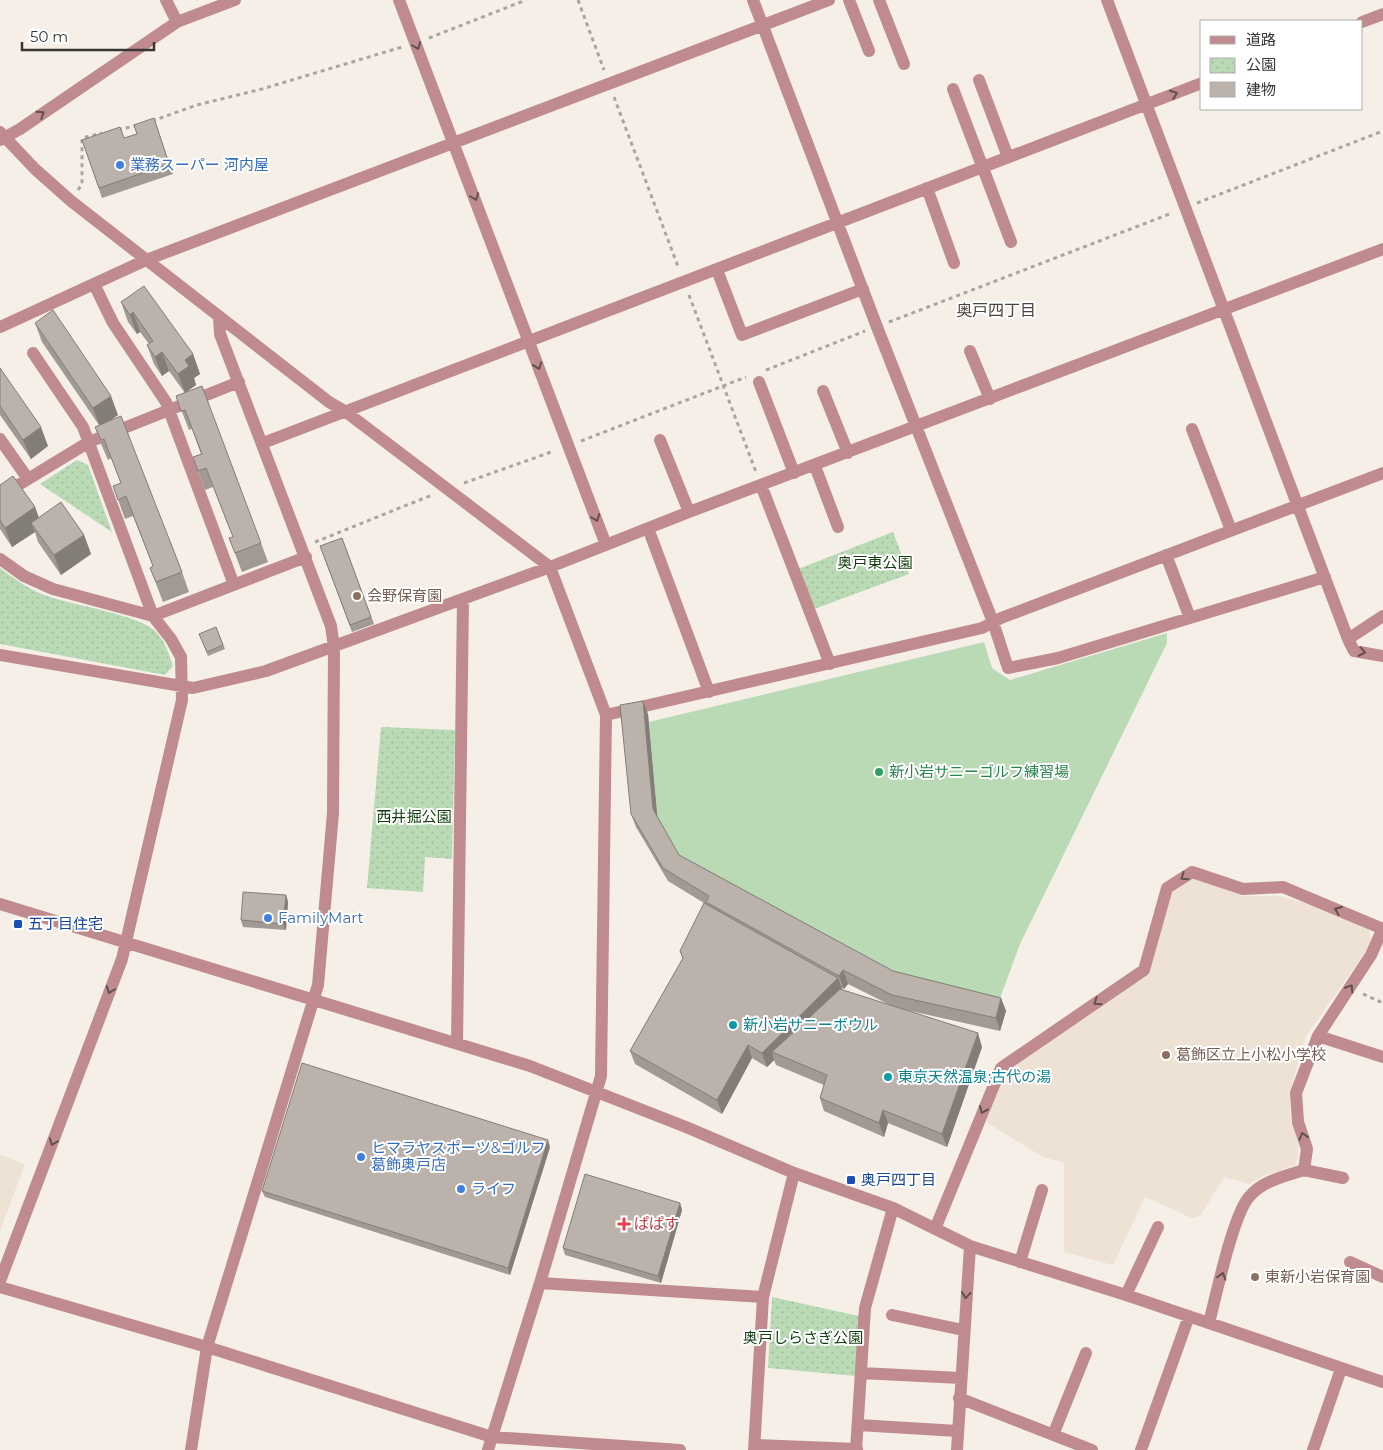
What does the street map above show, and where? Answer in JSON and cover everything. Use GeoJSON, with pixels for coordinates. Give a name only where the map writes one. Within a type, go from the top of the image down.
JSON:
{"type":"FeatureCollection","features":[{"type":"Feature","properties":{"kind":"street"},"geometry":{"type":"LineString","coordinates":[[166,0],[177,22]]}},
{"type":"Feature","properties":{"kind":"street"},"geometry":{"type":"LineString","coordinates":[[235,0],[177,22],[1,136],[71,201],[146,260],[328,402],[346,412],[550,567],[606,715],[601,1076],[540,1284],[488,1450]]}},
{"type":"Feature","properties":{"kind":"street"},"geometry":{"type":"LineString","coordinates":[[399,0],[606,545]]}},
{"type":"Feature","properties":{"kind":"street"},"geometry":{"type":"LineString","coordinates":[[754,0],[862,289],[993,622],[1008,668],[1058,658],[1325,577]]}},
{"type":"Feature","properties":{"kind":"street"},"geometry":{"type":"LineString","coordinates":[[0,327],[146,260],[829,0]]}},
{"type":"Feature","properties":{"kind":"street"},"geometry":{"type":"LineString","coordinates":[[849,0],[869,51]]}},
{"type":"Feature","properties":{"kind":"street"},"geometry":{"type":"LineString","coordinates":[[879,0],[904,64]]}},
{"type":"Feature","properties":{"kind":"street"},"geometry":{"type":"LineString","coordinates":[[1106,0],[1348,639],[1354,651],[1383,656]]}},
{"type":"Feature","properties":{"kind":"street"},"geometry":{"type":"LineString","coordinates":[[1363,22],[1383,14]]}},
{"type":"Feature","properties":{"kind":"street"},"geometry":{"type":"LineString","coordinates":[[979,80],[1008,157]]}},
{"type":"Feature","properties":{"kind":"street"},"geometry":{"type":"LineString","coordinates":[[263,443],[1200,84]]}},
{"type":"Feature","properties":{"kind":"street"},"geometry":{"type":"LineString","coordinates":[[953,89],[1010,242]]}},
{"type":"Feature","properties":{"kind":"street"},"geometry":{"type":"LineString","coordinates":[[927,188],[954,263]]}},
{"type":"Feature","properties":{"kind":"street"},"geometry":{"type":"LineString","coordinates":[[0,655],[193,688],[266,671],[334,648],[463,598],[550,567],[688,512],[815,466],[1383,249]]}},
{"type":"Feature","properties":{"kind":"street"},"geometry":{"type":"LineString","coordinates":[[717,270],[742,335],[862,289]]}},
{"type":"Feature","properties":{"kind":"street"},"geometry":{"type":"LineString","coordinates":[[94,284],[113,323],[162,393],[234,585]]}},
{"type":"Feature","properties":{"kind":"street"},"geometry":{"type":"LineString","coordinates":[[191,1450],[206,1347],[318,985],[333,813],[334,648],[331,626],[220,334],[219,317]]}},
{"type":"Feature","properties":{"kind":"street"},"geometry":{"type":"LineString","coordinates":[[970,351],[990,399]]}},
{"type":"Feature","properties":{"kind":"street"},"geometry":{"type":"LineString","coordinates":[[0,1281],[122,959],[182,700],[182,665],[178,648],[153,616],[83,427],[33,353]]}},
{"type":"Feature","properties":{"kind":"street"},"geometry":{"type":"LineString","coordinates":[[754,379],[794,473]]}},
{"type":"Feature","properties":{"kind":"street"},"geometry":{"type":"LineString","coordinates":[[0,496],[89,442],[239,382]]}},
{"type":"Feature","properties":{"kind":"street"},"geometry":{"type":"LineString","coordinates":[[823,391],[848,453]]}},
{"type":"Feature","properties":{"kind":"street"},"geometry":{"type":"LineString","coordinates":[[1192,429],[1231,530]]}},
{"type":"Feature","properties":{"kind":"street"},"geometry":{"type":"LineString","coordinates":[[0,439],[28,479]]}},
{"type":"Feature","properties":{"kind":"street"},"geometry":{"type":"LineString","coordinates":[[660,440],[688,512]]}},
{"type":"Feature","properties":{"kind":"street"},"geometry":{"type":"LineString","coordinates":[[815,466],[838,528]]}},
{"type":"Feature","properties":{"kind":"street"},"geometry":{"type":"LineString","coordinates":[[606,715],[982,628],[993,622],[1166,555],[1383,473]]}},
{"type":"Feature","properties":{"kind":"street"},"geometry":{"type":"LineString","coordinates":[[761,486],[830,664]]}},
{"type":"Feature","properties":{"kind":"street"},"geometry":{"type":"LineString","coordinates":[[648,528],[709,692]]}},
{"type":"Feature","properties":{"kind":"street"},"geometry":{"type":"LineString","coordinates":[[0,559],[24,576],[60,592],[153,616],[234,585],[304,552]]}},
{"type":"Feature","properties":{"kind":"street"},"geometry":{"type":"LineString","coordinates":[[1166,555],[1190,618]]}},
{"type":"Feature","properties":{"kind":"street"},"geometry":{"type":"LineString","coordinates":[[457,1044],[463,598]]}},
{"type":"Feature","properties":{"kind":"street"},"geometry":{"type":"LineString","coordinates":[[1348,639],[1383,616]]}},
{"type":"Feature","properties":{"kind":"street"},"geometry":{"type":"LineString","coordinates":[[935,1229],[1001,1068],[1144,970],[1167,888],[1192,872],[1243,889],[1283,888],[1383,929],[1371,955],[1318,1036],[1296,1093],[1298,1122],[1307,1149],[1304,1170]]}},
{"type":"Feature","properties":{"kind":"street"},"geometry":{"type":"LineString","coordinates":[[0,904],[530,1066],[598,1091],[794,1173],[893,1208],[970,1246],[1126,1295],[1340,1369],[1383,1380]]}},
{"type":"Feature","properties":{"kind":"street"},"geometry":{"type":"LineString","coordinates":[[1318,1036],[1383,1057]]}},
{"type":"Feature","properties":{"kind":"street"},"geometry":{"type":"LineString","coordinates":[[1208,1323],[1238,1217],[1248,1197],[1268,1182],[1304,1170],[1343,1178]]}},
{"type":"Feature","properties":{"kind":"street"},"geometry":{"type":"LineString","coordinates":[[794,1173],[763,1296],[755,1447],[856,1450],[865,1308],[893,1208]]}},
{"type":"Feature","properties":{"kind":"street"},"geometry":{"type":"LineString","coordinates":[[1020,1262],[1042,1190]]}},
{"type":"Feature","properties":{"kind":"street"},"geometry":{"type":"LineString","coordinates":[[1126,1295],[1158,1227]]}},
{"type":"Feature","properties":{"kind":"street"},"geometry":{"type":"LineString","coordinates":[[957,1450],[963,1330],[970,1246]]}},
{"type":"Feature","properties":{"kind":"street"},"geometry":{"type":"LineString","coordinates":[[1350,1262],[1383,1277]]}},
{"type":"Feature","properties":{"kind":"street"},"geometry":{"type":"LineString","coordinates":[[540,1284],[763,1296]]}},
{"type":"Feature","properties":{"kind":"street"},"geometry":{"type":"LineString","coordinates":[[0,1287],[206,1347],[492,1437],[680,1450]]}},
{"type":"Feature","properties":{"kind":"street"},"geometry":{"type":"LineString","coordinates":[[892,1315],[963,1330]]}},
{"type":"Feature","properties":{"kind":"street"},"geometry":{"type":"LineString","coordinates":[[1141,1450],[1189,1316]]}},
{"type":"Feature","properties":{"kind":"street"},"geometry":{"type":"LineString","coordinates":[[1053,1435],[1086,1353]]}},
{"type":"Feature","properties":{"kind":"street"},"geometry":{"type":"LineString","coordinates":[[1313,1450],[1340,1369]]}},
{"type":"Feature","properties":{"kind":"street"},"geometry":{"type":"LineString","coordinates":[[861,1373],[960,1378]]}},
{"type":"Feature","properties":{"kind":"street"},"geometry":{"type":"LineString","coordinates":[[959,1398],[1053,1435],[1068,1446],[1092,1450]]}},
{"type":"Feature","properties":{"kind":"street"},"geometry":{"type":"LineString","coordinates":[[858,1425],[958,1431]]}},
{"type":"Feature","properties":{"kind":"path"},"geometry":{"type":"LineString","coordinates":[[114,131],[197,105],[262,89],[416,43],[526,0]]}},
{"type":"Feature","properties":{"kind":"path"},"geometry":{"type":"LineString","coordinates":[[578,0],[761,486]]}},
{"type":"Feature","properties":{"kind":"path"},"geometry":{"type":"LineString","coordinates":[[765,370],[1383,131]]}},
{"type":"Feature","properties":{"kind":"path"},"geometry":{"type":"LineString","coordinates":[[71,201],[82,184],[82,138],[106,132]]}},
{"type":"Feature","properties":{"kind":"path"},"geometry":{"type":"LineString","coordinates":[[304,552],[449,489],[568,446],[724,385],[754,379]]}},
{"type":"Feature","properties":{"kind":"path"},"geometry":{"type":"LineString","coordinates":[[1350,989],[1383,1003]]}},
{"type":"Feature","properties":{"kind":"shaded area","name":"葛飾区立上小松小学校"},"geometry":{"type":"Polygon","coordinates":[[[1192,878],[1243,896],[1279,896],[1319,907],[1369,930],[1371,939],[1366,951],[1306,1036],[1290,1091],[1290,1117],[1299,1146],[1296,1165],[1263,1176],[1249,1184],[1224,1177],[1201,1215],[1192,1218],[1145,1197],[1113,1265],[1064,1252],[1064,1163],[1043,1157],[986,1122],[1003,1073],[1148,974],[1170,894],[1192,878]]]}},
{"type":"Feature","properties":{"kind":"shaded area"},"geometry":{"type":"Polygon","coordinates":[[[0,1155],[25,1164],[0,1231],[0,1155]]]}},
{"type":"Feature","properties":{"kind":"green space"},"geometry":{"type":"Polygon","coordinates":[[[77,460],[88,465],[112,532],[40,484],[77,460]]]}},
{"type":"Feature","properties":{"kind":"green space","name":"奥戸東公園"},"geometry":{"type":"Polygon","coordinates":[[[893,532],[909,574],[814,609],[798,569],[893,532]]]}},
{"type":"Feature","properties":{"kind":"green space"},"geometry":{"type":"Polygon","coordinates":[[[0,568],[24,585],[43,595],[121,615],[147,626],[162,639],[173,666],[165,675],[0,644],[0,568]]]}},
{"type":"Feature","properties":{"kind":"green space","name":"新小岩サニーゴルフ練習場"},"geometry":{"type":"Polygon","coordinates":[[[1167,633],[1167,643],[1020,944],[996,1009],[898,984],[684,868],[658,823],[649,722],[984,642],[992,668],[1010,680],[1167,633]]]}},
{"type":"Feature","properties":{"kind":"green space","name":"西井掘公園"},"geometry":{"type":"Polygon","coordinates":[[[381,727],[455,730],[452,859],[425,857],[423,892],[367,888],[381,727]]]}},
{"type":"Feature","properties":{"kind":"green space","name":"奥戸しらさぎ公園"},"geometry":{"type":"Polygon","coordinates":[[[772,1297],[859,1316],[856,1376],[768,1368],[772,1297]]]}},
{"type":"Feature","properties":{"kind":"building"},"geometry":{"type":"Polygon","coordinates":[[[154,118],[169,164],[99,188],[82,140],[120,127],[124,138],[137,134],[134,125],[154,118]]]}},
{"type":"Feature","properties":{"kind":"building"},"geometry":{"type":"Polygon","coordinates":[[[144,286],[193,354],[185,360],[189,366],[178,374],[162,352],[155,357],[147,345],[153,341],[133,312],[130,315],[121,302],[144,286]]]}},
{"type":"Feature","properties":{"kind":"building"},"geometry":{"type":"Polygon","coordinates":[[[53,310],[111,396],[93,408],[35,323],[53,310]]]}},
{"type":"Feature","properties":{"kind":"building"},"geometry":{"type":"Polygon","coordinates":[[[0,368],[41,427],[23,440],[0,406],[0,368]]]}},
{"type":"Feature","properties":{"kind":"building"},"geometry":{"type":"Polygon","coordinates":[[[202,386],[261,543],[235,553],[229,538],[233,537],[206,468],[198,471],[193,457],[202,454],[185,410],[181,411],[176,396],[202,386]]]}},
{"type":"Feature","properties":{"kind":"building"},"geometry":{"type":"Polygon","coordinates":[[[121,416],[182,572],[156,582],[150,568],[153,566],[126,496],[118,500],[113,486],[121,483],[104,439],[101,440],[95,427],[121,416]]]}},
{"type":"Feature","properties":{"kind":"building"},"geometry":{"type":"Polygon","coordinates":[[[13,476],[35,507],[5,528],[0,520],[0,485],[13,476]]]}},
{"type":"Feature","properties":{"kind":"building"},"geometry":{"type":"Polygon","coordinates":[[[61,502],[84,535],[54,555],[31,523],[61,502]]]}},
{"type":"Feature","properties":{"kind":"building"},"geometry":{"type":"Polygon","coordinates":[[[342,538],[371,617],[350,625],[320,546],[342,538]]]}},
{"type":"Feature","properties":{"kind":"building"},"geometry":{"type":"Polygon","coordinates":[[[216,627],[223,645],[207,652],[199,634],[216,627]]]}},
{"type":"Feature","properties":{"kind":"building"},"geometry":{"type":"Polygon","coordinates":[[[643,701],[653,809],[679,855],[893,971],[1001,998],[996,1018],[892,995],[843,970],[839,976],[706,902],[709,896],[663,868],[631,814],[620,705],[643,701]]]}},
{"type":"Feature","properties":{"kind":"building"},"geometry":{"type":"Polygon","coordinates":[[[243,892],[286,895],[283,924],[241,920],[243,892]]]}},
{"type":"Feature","properties":{"kind":"building","name":"新小岩サニーボウル"},"geometry":{"type":"Polygon","coordinates":[[[704,903],[838,978],[762,1053],[748,1045],[717,1100],[630,1051],[683,958],[680,951],[704,903]]]}},
{"type":"Feature","properties":{"kind":"building","name":"東京天然温泉;古代の湯"},"geometry":{"type":"Polygon","coordinates":[[[840,989],[978,1033],[942,1134],[883,1110],[879,1123],[820,1098],[827,1075],[772,1052],[840,989]]]}},
{"type":"Feature","properties":{"kind":"building"},"geometry":{"type":"Polygon","coordinates":[[[302,1063],[548,1140],[508,1268],[262,1191],[302,1063]]]}},
{"type":"Feature","properties":{"kind":"building"},"geometry":{"type":"Polygon","coordinates":[[[585,1174],[680,1203],[658,1276],[563,1248],[585,1174]]]}},
{"type":"Feature","properties":{"kind":"place","name":"業務スーパー 河内屋"},"geometry":{"type":"Point","coordinates":[120,165]}},
{"type":"Feature","properties":{"kind":"place","name":"会野保育園"},"geometry":{"type":"Point","coordinates":[357,596]}},
{"type":"Feature","properties":{"kind":"place","name":"新小岩サニーゴルフ練習場"},"geometry":{"type":"Point","coordinates":[879,772]}},
{"type":"Feature","properties":{"kind":"place","name":"FamilyMart"},"geometry":{"type":"Point","coordinates":[268,918]}},
{"type":"Feature","properties":{"kind":"place","name":"五丁目住宅"},"geometry":{"type":"Point","coordinates":[18,924]}},
{"type":"Feature","properties":{"kind":"place","name":"新小岩サニーボウル"},"geometry":{"type":"Point","coordinates":[733,1025]}},
{"type":"Feature","properties":{"kind":"place","name":"葛飾区立上小松小学校"},"geometry":{"type":"Point","coordinates":[1166,1055]}},
{"type":"Feature","properties":{"kind":"place","name":"東京天然温泉;古代の湯"},"geometry":{"type":"Point","coordinates":[888,1077]}},
{"type":"Feature","properties":{"kind":"place","name":"ヒマラヤスポーツ&ゴルフ 葛飾奥戸店"},"geometry":{"type":"Point","coordinates":[361,1157]}},
{"type":"Feature","properties":{"kind":"place","name":"奥戸四丁目"},"geometry":{"type":"Point","coordinates":[851,1180]}},
{"type":"Feature","properties":{"kind":"place","name":"ライフ"},"geometry":{"type":"Point","coordinates":[461,1189]}},
{"type":"Feature","properties":{"kind":"place","name":"ぱぱす"},"geometry":{"type":"Point","coordinates":[624,1224]}},
{"type":"Feature","properties":{"kind":"place","name":"東新小岩保育園"},"geometry":{"type":"Point","coordinates":[1255,1277]}},
{"type":"Feature","properties":{"kind":"district","name":"奥戸四丁目"},"geometry":{"type":"Point","coordinates":[996,310]}}]}
